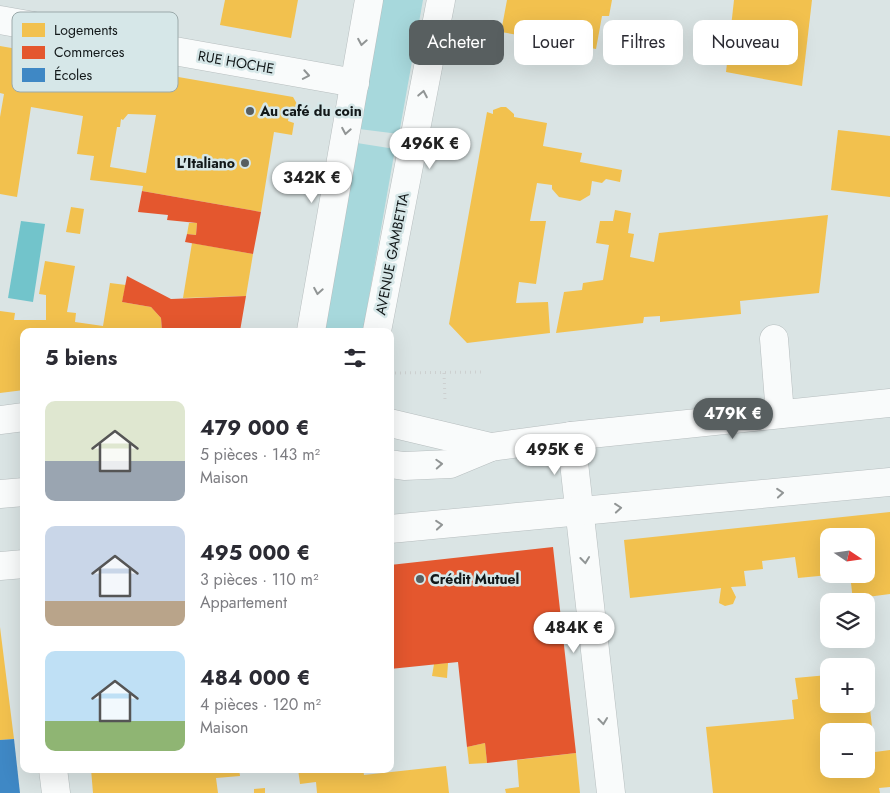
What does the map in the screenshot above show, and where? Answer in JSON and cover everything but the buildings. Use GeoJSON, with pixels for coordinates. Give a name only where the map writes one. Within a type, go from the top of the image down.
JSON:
{"type":"FeatureCollection","features":[{"type":"Feature","properties":{"kind":"street"},"geometry":{"type":"LineString","coordinates":[[312,328],[369,0]]}},
{"type":"Feature","properties":{"kind":"street","name":"AVENUE GAMBETTA"},"geometry":{"type":"LineString","coordinates":[[378,328],[441,0]]}},
{"type":"Feature","properties":{"kind":"street","name":"RUE HOCHE"},"geometry":{"type":"LineString","coordinates":[[178,52],[355,83]]}},
{"type":"Feature","properties":{"kind":"street"},"geometry":{"type":"LineString","coordinates":[[774,339],[780,414]]}},
{"type":"Feature","properties":{"kind":"street"},"geometry":{"type":"LineString","coordinates":[[394,465],[404,466],[450,464],[491,447],[571,436],[890,403]]}},
{"type":"Feature","properties":{"kind":"street"},"geometry":{"type":"LineString","coordinates":[[0,420],[20,418]]}},
{"type":"Feature","properties":{"kind":"street"},"geometry":{"type":"LineString","coordinates":[[394,424],[491,447]]}},
{"type":"Feature","properties":{"kind":"street"},"geometry":{"type":"LineString","coordinates":[[571,436],[611,793]]}},
{"type":"Feature","properties":{"kind":"street"},"geometry":{"type":"LineString","coordinates":[[394,529],[890,482]]}},
{"type":"Feature","properties":{"kind":"street"},"geometry":{"type":"LineString","coordinates":[[0,566],[20,564]]}},
{"type":"Feature","properties":{"kind":"street"},"geometry":{"type":"LineString","coordinates":[[54,773],[56,793]]}},
{"type":"Feature","properties":{"kind":"path"},"geometry":{"type":"LineString","coordinates":[[394,373],[483,372]]}},
{"type":"Feature","properties":{"kind":"shaded area"},"geometry":{"type":"Polygon","coordinates":[[[383,0],[423,0],[419,20],[409,20],[409,65],[411,65],[399,134],[359,129],[383,0]]]}},
{"type":"Feature","properties":{"kind":"shaded area"},"geometry":{"type":"Polygon","coordinates":[[[357,143],[395,149],[364,328],[325,328],[357,143]]]}},
{"type":"Feature","properties":{"kind":"shaded area"},"geometry":{"type":"Polygon","coordinates":[[[21,221],[45,224],[33,302],[8,298],[21,221]]]}},
{"type":"Feature","properties":{"kind":"place","name":"Au café du coin"},"geometry":{"type":"Point","coordinates":[250,111]}},
{"type":"Feature","properties":{"kind":"place","name":"L'Italiano"},"geometry":{"type":"Point","coordinates":[245,163]}},
{"type":"Feature","properties":{"kind":"place","name":"Crédit Mutuel"},"geometry":{"type":"Point","coordinates":[420,579]}}]}
